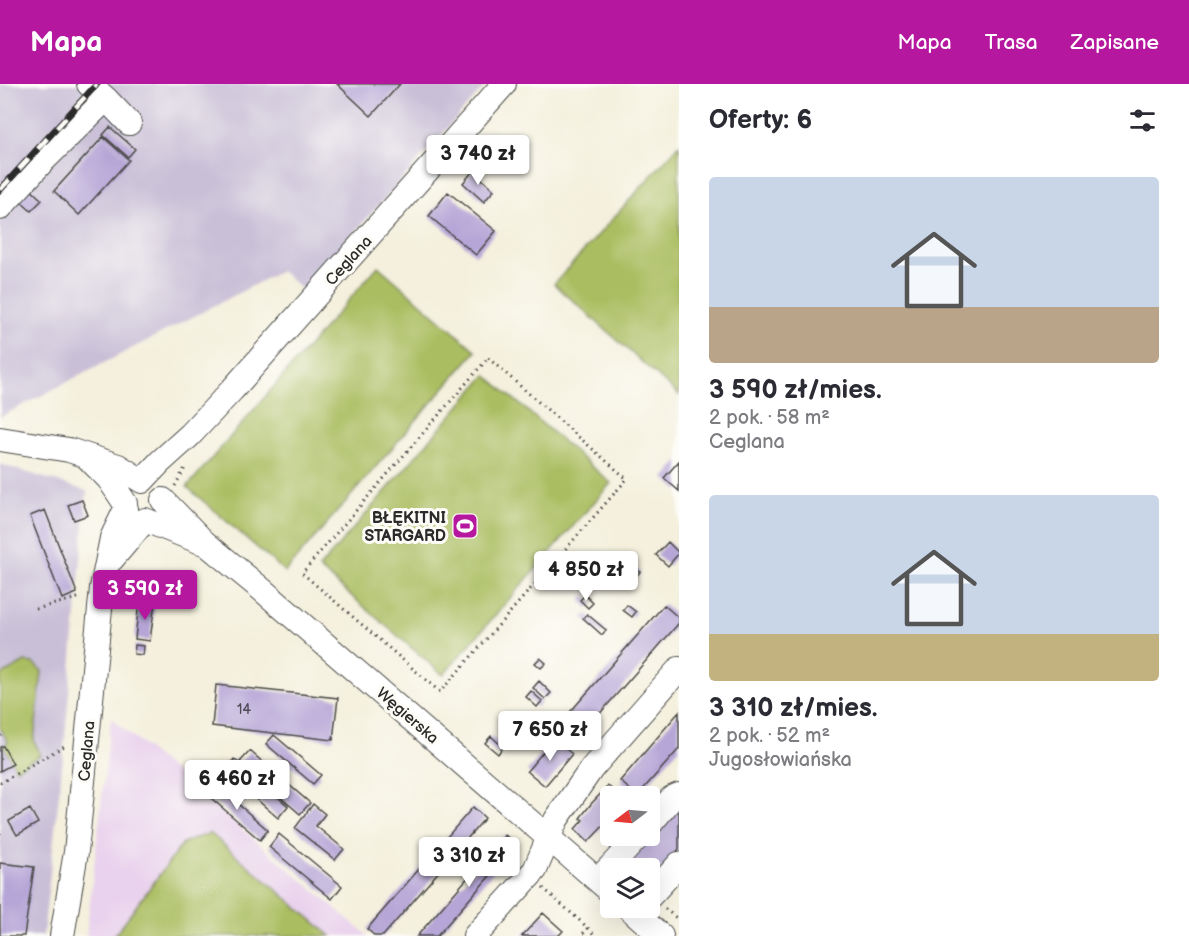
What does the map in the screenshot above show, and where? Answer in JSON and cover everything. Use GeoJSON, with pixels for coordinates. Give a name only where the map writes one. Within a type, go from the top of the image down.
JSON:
{"type":"FeatureCollection","features":[{"type":"Feature","properties":{"kind":"street","name":"Ceglana"},"geometry":{"type":"LineString","coordinates":[[160,491],[160,462],[190,435],[504,84]]}},
{"type":"Feature","properties":{"kind":"street"},"geometry":{"type":"LineString","coordinates":[[0,208],[43,161],[97,92],[129,123]]}},
{"type":"Feature","properties":{"kind":"street","name":"Węgierska"},"geometry":{"type":"LineString","coordinates":[[0,439],[49,446],[118,466],[160,491],[204,542],[600,882]]}},
{"type":"Feature","properties":{"kind":"street"},"geometry":{"type":"LineString","coordinates":[[87,457],[109,478],[132,511],[152,518],[158,514],[160,491],[130,486],[124,497],[132,511]]}},
{"type":"Feature","properties":{"kind":"street","name":"Ceglana"},"geometry":{"type":"LineString","coordinates":[[62,936],[76,852],[99,608],[107,565],[132,511]]}},
{"type":"Feature","properties":{"kind":"street","name":"Węgierska"},"geometry":{"type":"LineString","coordinates":[[132,511],[204,542]]}},
{"type":"Feature","properties":{"kind":"street"},"geometry":{"type":"LineString","coordinates":[[475,936],[535,870],[556,820],[592,768],[679,669]]}},
{"type":"Feature","properties":{"kind":"street"},"geometry":{"type":"LineString","coordinates":[[660,812],[672,798],[679,795]]}},
{"type":"Feature","properties":{"kind":"street"},"geometry":{"type":"LineString","coordinates":[[660,883],[679,864]]}},
{"type":"Feature","properties":{"kind":"street"},"geometry":{"type":"LineString","coordinates":[[647,918],[661,936]]}},
{"type":"Feature","properties":{"kind":"path"},"geometry":{"type":"LineString","coordinates":[[488,358],[627,479],[440,692],[302,573],[488,358]]}},
{"type":"Feature","properties":{"kind":"path"},"geometry":{"type":"LineString","coordinates":[[160,491],[189,461]]}},
{"type":"Feature","properties":{"kind":"path"},"geometry":{"type":"LineString","coordinates":[[36,609],[87,595]]}},
{"type":"Feature","properties":{"kind":"path"},"geometry":{"type":"LineString","coordinates":[[0,783],[49,756],[72,740]]}},
{"type":"Feature","properties":{"kind":"path"},"geometry":{"type":"LineString","coordinates":[[538,884],[596,936]]}},
{"type":"Feature","properties":{"kind":"path"},"geometry":{"type":"LineString","coordinates":[[581,936],[588,928]]}},
{"type":"Feature","properties":{"kind":"shaded area"},"geometry":{"type":"Polygon","coordinates":[[[0,84],[487,84],[303,290],[281,271],[0,417],[0,84]]]}},
{"type":"Feature","properties":{"kind":"shaded area"},"geometry":{"type":"Polygon","coordinates":[[[0,464],[87,491],[63,759],[43,936],[0,936],[0,464]]]}},
{"type":"Feature","properties":{"kind":"shaded area"},"geometry":{"type":"Polygon","coordinates":[[[111,718],[368,936],[86,936],[111,718]]]}},
{"type":"Feature","properties":{"kind":"green space"},"geometry":{"type":"Polygon","coordinates":[[[679,145],[679,395],[554,284],[679,145]]]}},
{"type":"Feature","properties":{"kind":"green space"},"geometry":{"type":"Polygon","coordinates":[[[378,266],[476,351],[285,572],[187,487],[378,266]]]}},
{"type":"Feature","properties":{"kind":"green space","name":"BŁĘKITNI STARGARD"},"geometry":{"type":"Polygon","coordinates":[[[486,375],[611,483],[443,675],[319,568],[486,375]]]}},
{"type":"Feature","properties":{"kind":"green space"},"geometry":{"type":"Polygon","coordinates":[[[25,662],[33,663],[42,671],[34,741],[41,755],[16,769],[3,746],[8,742],[0,728],[0,676],[25,662]]]}},
{"type":"Feature","properties":{"kind":"green space"},"geometry":{"type":"Polygon","coordinates":[[[210,833],[331,936],[114,936],[183,843],[210,833]]]}},
{"type":"Feature","properties":{"kind":"building"},"geometry":{"type":"Polygon","coordinates":[[[337,84],[400,84],[371,116],[337,84]]]}},
{"type":"Feature","properties":{"kind":"building"},"geometry":{"type":"Polygon","coordinates":[[[110,127],[135,149],[128,157],[103,135],[110,127]]]}},
{"type":"Feature","properties":{"kind":"building"},"geometry":{"type":"Polygon","coordinates":[[[103,137],[129,160],[79,215],[54,191],[103,137]]]}},
{"type":"Feature","properties":{"kind":"building"},"geometry":{"type":"Polygon","coordinates":[[[473,171],[494,190],[484,202],[463,183],[473,171]]]}},
{"type":"Feature","properties":{"kind":"building"},"geometry":{"type":"Polygon","coordinates":[[[28,187],[42,200],[31,211],[17,198],[28,187]]]}},
{"type":"Feature","properties":{"kind":"building"},"geometry":{"type":"Polygon","coordinates":[[[448,192],[496,231],[476,255],[429,216],[448,192]]]}},
{"type":"Feature","properties":{"kind":"building"},"geometry":{"type":"Polygon","coordinates":[[[679,461],[679,491],[664,478],[679,461]]]}},
{"type":"Feature","properties":{"kind":"building"},"geometry":{"type":"Polygon","coordinates":[[[82,500],[88,515],[74,520],[68,505],[82,500]]]}},
{"type":"Feature","properties":{"kind":"building"},"geometry":{"type":"Polygon","coordinates":[[[45,510],[77,593],[62,599],[30,516],[45,510]]]}},
{"type":"Feature","properties":{"kind":"building"},"geometry":{"type":"Polygon","coordinates":[[[668,542],[679,553],[668,566],[656,555],[668,542]]]}},
{"type":"Feature","properties":{"kind":"building"},"geometry":{"type":"Polygon","coordinates":[[[629,562],[640,572],[634,578],[624,567],[629,562]]]}},
{"type":"Feature","properties":{"kind":"building"},"geometry":{"type":"Polygon","coordinates":[[[585,595],[593,603],[588,608],[580,600],[585,595]]]}},
{"type":"Feature","properties":{"kind":"building"},"geometry":{"type":"Polygon","coordinates":[[[139,601],[155,602],[150,641],[135,639],[139,601]]]}},
{"type":"Feature","properties":{"kind":"building"},"geometry":{"type":"Polygon","coordinates":[[[627,605],[636,612],[632,617],[623,610],[627,605]]]}},
{"type":"Feature","properties":{"kind":"building"},"geometry":{"type":"Polygon","coordinates":[[[664,605],[679,618],[679,623],[575,742],[557,727],[664,605]]]}},
{"type":"Feature","properties":{"kind":"building"},"geometry":{"type":"Polygon","coordinates":[[[587,614],[606,630],[602,635],[583,618],[587,614]]]}},
{"type":"Feature","properties":{"kind":"building"},"geometry":{"type":"Polygon","coordinates":[[[135,645],[144,646],[143,655],[134,654],[135,645]]]}},
{"type":"Feature","properties":{"kind":"building"},"geometry":{"type":"Polygon","coordinates":[[[540,658],[546,663],[541,668],[535,663],[540,658]]]}},
{"type":"Feature","properties":{"kind":"building"},"geometry":{"type":"Polygon","coordinates":[[[539,681],[551,693],[545,699],[533,688],[539,681]]]}},
{"type":"Feature","properties":{"kind":"building"},"geometry":{"type":"Polygon","coordinates":[[[216,685],[338,698],[333,740],[212,726],[216,685]]]}},
{"type":"Feature","properties":{"kind":"building"},"geometry":{"type":"Polygon","coordinates":[[[531,691],[542,701],[537,707],[526,697],[531,691]]]}},
{"type":"Feature","properties":{"kind":"building"},"geometry":{"type":"Polygon","coordinates":[[[679,712],[679,749],[646,786],[626,786],[620,781],[679,712]]]}},
{"type":"Feature","properties":{"kind":"building"},"geometry":{"type":"Polygon","coordinates":[[[517,717],[528,726],[523,733],[512,723],[517,717]]]}},
{"type":"Feature","properties":{"kind":"building"},"geometry":{"type":"Polygon","coordinates":[[[274,735],[321,775],[313,784],[266,744],[274,735]]]}},
{"type":"Feature","properties":{"kind":"building"},"geometry":{"type":"Polygon","coordinates":[[[491,736],[503,747],[498,754],[485,743],[491,736]]]}},
{"type":"Feature","properties":{"kind":"building"},"geometry":{"type":"Polygon","coordinates":[[[554,739],[572,754],[545,786],[527,771],[554,739]]]}},
{"type":"Feature","properties":{"kind":"building"},"geometry":{"type":"Polygon","coordinates":[[[3,746],[13,764],[0,771],[0,747],[3,746]]]}},
{"type":"Feature","properties":{"kind":"building"},"geometry":{"type":"Polygon","coordinates":[[[250,751],[310,803],[300,814],[240,762],[250,751]]]}},
{"type":"Feature","properties":{"kind":"building"},"geometry":{"type":"Polygon","coordinates":[[[234,759],[288,806],[278,818],[224,771],[234,759]]]}},
{"type":"Feature","properties":{"kind":"building"},"geometry":{"type":"Polygon","coordinates":[[[214,783],[268,830],[260,840],[205,793],[214,783]]]}},
{"type":"Feature","properties":{"kind":"building"},"geometry":{"type":"Polygon","coordinates":[[[600,794],[600,829],[588,842],[575,829],[583,820],[580,818],[600,794]]]}},
{"type":"Feature","properties":{"kind":"building"},"geometry":{"type":"Polygon","coordinates":[[[679,803],[679,849],[660,871],[660,858],[631,858],[642,846],[660,846],[660,825],[679,803]]]}},
{"type":"Feature","properties":{"kind":"building"},"geometry":{"type":"Polygon","coordinates":[[[313,804],[325,814],[316,826],[344,849],[335,860],[295,828],[313,804]]]}},
{"type":"Feature","properties":{"kind":"building"},"geometry":{"type":"Polygon","coordinates":[[[473,807],[485,818],[383,936],[375,936],[367,929],[473,807]]]}},
{"type":"Feature","properties":{"kind":"building"},"geometry":{"type":"Polygon","coordinates":[[[30,809],[38,823],[17,835],[9,821],[30,809]]]}},
{"type":"Feature","properties":{"kind":"building"},"geometry":{"type":"Polygon","coordinates":[[[279,834],[342,886],[332,899],[269,847],[279,834]]]}},
{"type":"Feature","properties":{"kind":"building"},"geometry":{"type":"Polygon","coordinates":[[[505,835],[517,845],[437,936],[417,936],[505,835]]]}},
{"type":"Feature","properties":{"kind":"building"},"geometry":{"type":"Polygon","coordinates":[[[0,863],[34,867],[24,936],[0,936],[0,863]]]}},
{"type":"Feature","properties":{"kind":"building"},"geometry":{"type":"Polygon","coordinates":[[[543,913],[563,931],[558,936],[522,936],[543,913]]]}},
{"type":"Feature","properties":{"kind":"railway"},"geometry":{"type":"LineString","coordinates":[[0,190],[97,84]]}},
{"type":"Feature","properties":{"kind":"place","name":"BŁĘKITNI STARGARD"},"geometry":{"type":"Point","coordinates":[465,526]}}]}
